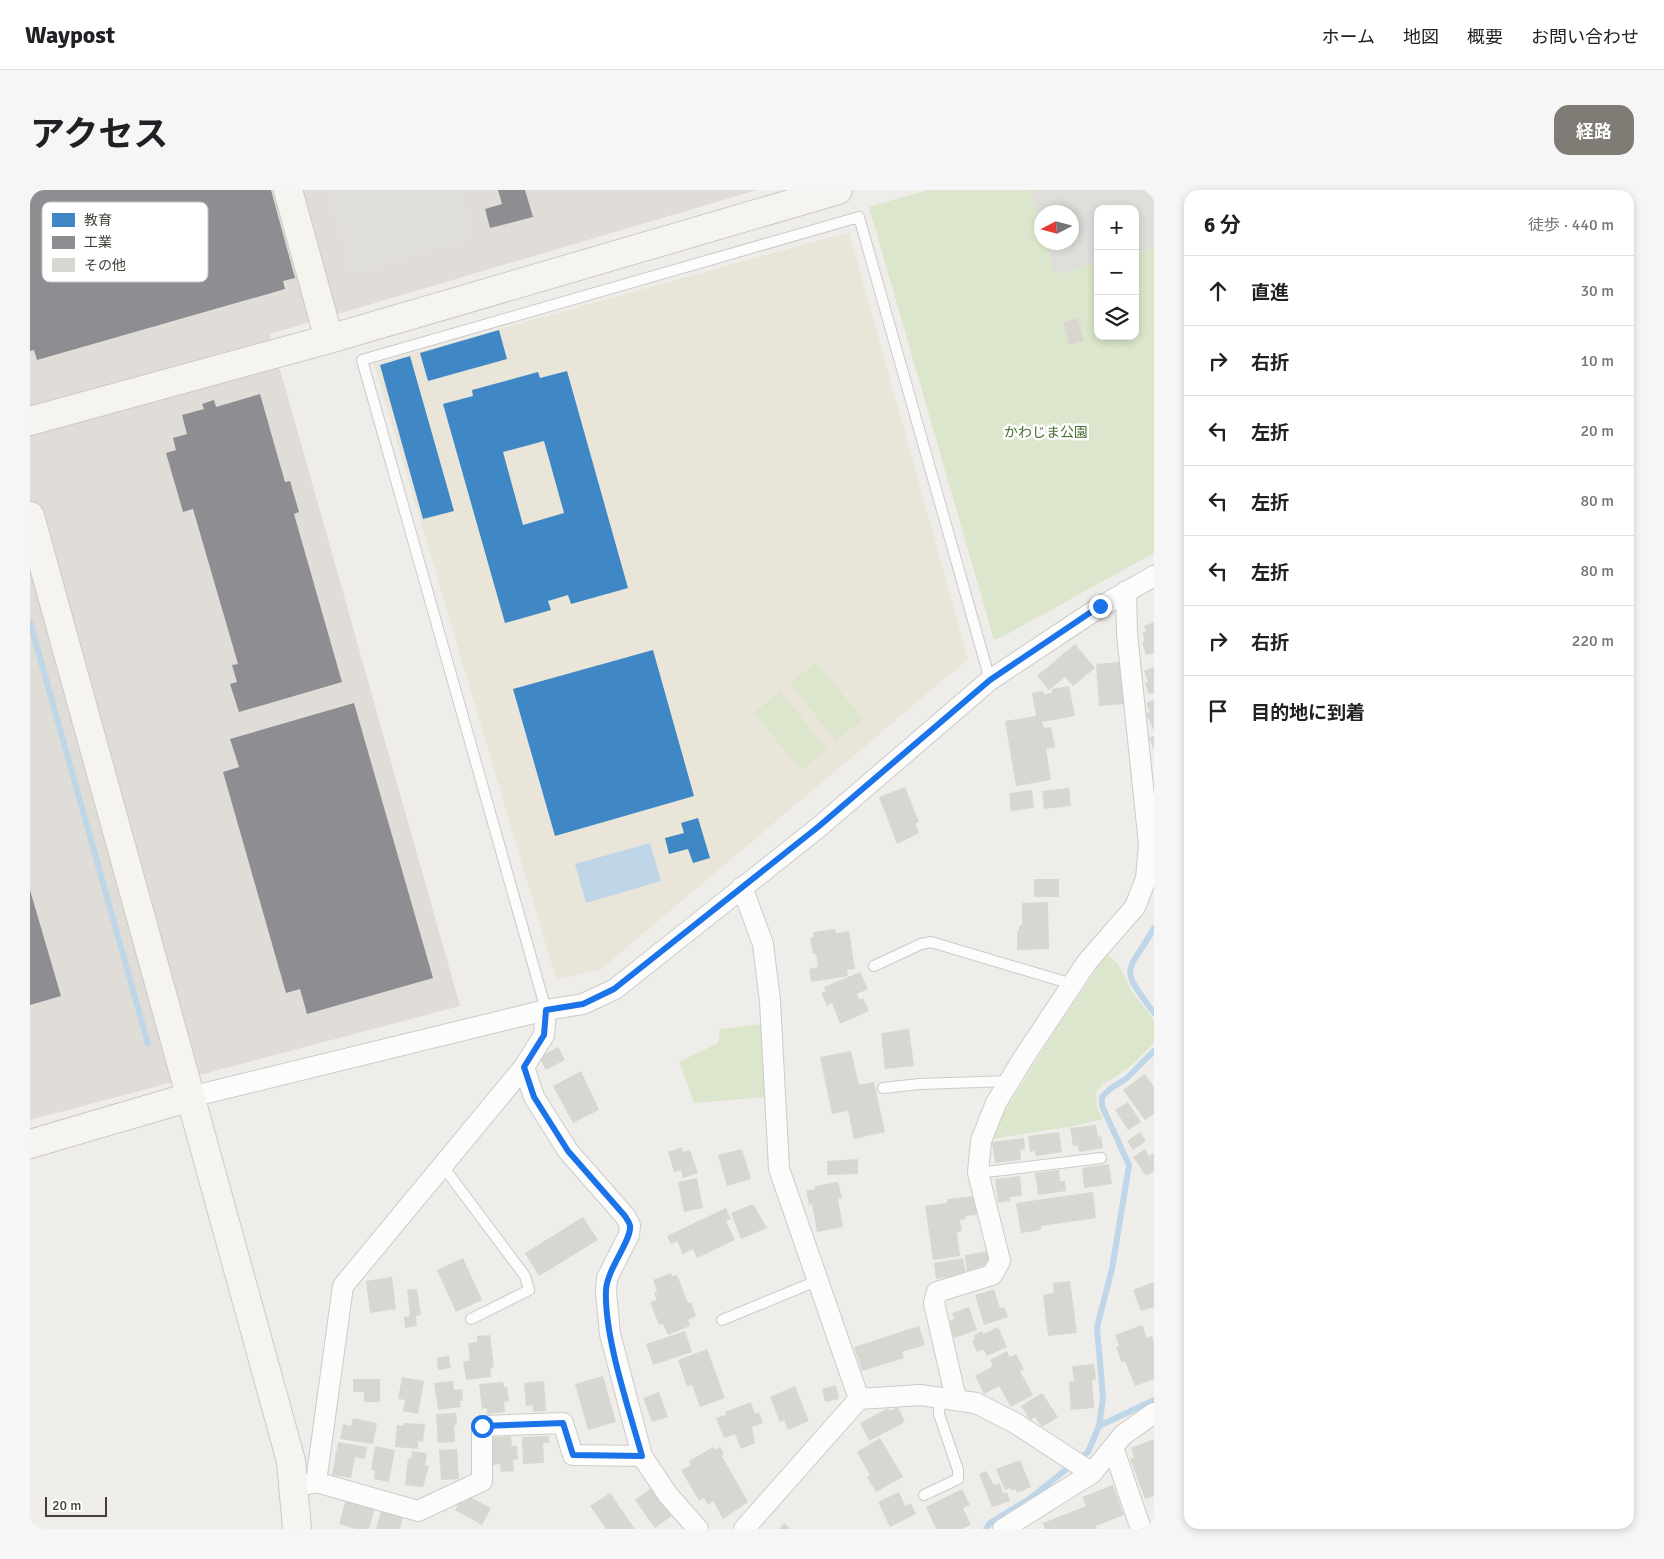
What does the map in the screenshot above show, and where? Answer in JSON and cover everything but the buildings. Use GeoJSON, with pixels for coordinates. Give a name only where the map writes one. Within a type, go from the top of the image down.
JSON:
{"type":"FeatureCollection","features":[{"type":"Feature","properties":{"kind":"street"},"geometry":{"type":"LineString","coordinates":[[288,190],[329,339]]}},
{"type":"Feature","properties":{"kind":"street"},"geometry":{"type":"LineString","coordinates":[[30,421],[329,339],[838,190]]}},
{"type":"Feature","properties":{"kind":"street"},"geometry":{"type":"LineString","coordinates":[[30,516],[291,1461],[305,1485],[418,1511],[482,1481],[482,1426],[563,1423],[573,1455],[642,1456]]}},
{"type":"Feature","properties":{"kind":"street"},"geometry":{"type":"LineString","coordinates":[[30,1144],[190,1098],[546,1010],[583,1004],[614,989],[818,827],[990,680],[1126,591],[1154,576]]}},
{"type":"Feature","properties":{"kind":"street"},"geometry":{"type":"LineString","coordinates":[[948,1398],[934,1303],[938,1292],[992,1275],[1000,1261],[978,1173],[981,1141],[996,1103],[1087,962],[1135,907],[1146,879],[1149,844],[1127,634],[1126,591]]}},
{"type":"Feature","properties":{"kind":"street"},"geometry":{"type":"LineString","coordinates":[[742,887],[763,944],[770,1001],[779,1169],[859,1399]]}},
{"type":"Feature","properties":{"kind":"street"},"geometry":{"type":"LineString","coordinates":[[296,1529],[343,1286],[524,1067],[544,1035],[546,1010]]}},
{"type":"Feature","properties":{"kind":"street"},"geometry":{"type":"LineString","coordinates":[[524,1067],[534,1097],[568,1151],[625,1216],[630,1225],[629,1235],[607,1278],[606,1292],[610,1334],[642,1456],[668,1496],[698,1529]]}},
{"type":"Feature","properties":{"kind":"street"},"geometry":{"type":"LineString","coordinates":[[744,1529],[859,1399],[893,1395],[948,1398],[976,1403],[1015,1423],[1092,1473]]}},
{"type":"Feature","properties":{"kind":"street"},"geometry":{"type":"LineString","coordinates":[[1003,1529],[1092,1473],[1123,1435],[1149,1414],[1154,1413]]}},
{"type":"Feature","properties":{"kind":"street"},"geometry":{"type":"LineString","coordinates":[[1113,1447],[1141,1529]]}},
{"type":"Feature","properties":{"kind":"lane"},"geometry":{"type":"LineString","coordinates":[[546,1010],[362,360],[858,217],[990,680]]}},
{"type":"Feature","properties":{"kind":"lane"},"geometry":{"type":"LineString","coordinates":[[874,966],[921,944],[940,943],[1072,984]]}},
{"type":"Feature","properties":{"kind":"lane"},"geometry":{"type":"LineString","coordinates":[[883,1088],[919,1084],[1010,1081]]}},
{"type":"Feature","properties":{"kind":"lane"},"geometry":{"type":"LineString","coordinates":[[978,1173],[1101,1158]]}},
{"type":"Feature","properties":{"kind":"lane"},"geometry":{"type":"LineString","coordinates":[[442,1166],[525,1276],[529,1290],[471,1319]]}},
{"type":"Feature","properties":{"kind":"lane"},"geometry":{"type":"LineString","coordinates":[[722,1320],[818,1280]]}},
{"type":"Feature","properties":{"kind":"lane"},"geometry":{"type":"LineString","coordinates":[[924,1495],[958,1479],[958,1470],[940,1414],[948,1398]]}},
{"type":"Feature","properties":{"kind":"shaded area"},"geometry":{"type":"Polygon","coordinates":[[[30,190],[757,190],[270,334],[460,1006],[30,1120],[30,190]]]}},
{"type":"Feature","properties":{"kind":"shaded area"},"geometry":{"type":"Polygon","coordinates":[[[328,190],[460,190],[473,238],[352,274],[328,190]]]}},
{"type":"Feature","properties":{"kind":"shaded area"},"geometry":{"type":"Polygon","coordinates":[[[1030,190],[1154,190],[1154,247],[1139,251],[1139,205],[1094,205],[1094,263],[1055,275],[1048,250],[1079,250],[1079,205],[1034,205],[1030,190]]]}},
{"type":"Feature","properties":{"kind":"shaded area"},"geometry":{"type":"Polygon","coordinates":[[[849,232],[968,659],[600,970],[556,979],[374,364],[849,232]]]}},
{"type":"Feature","properties":{"kind":"green space","name":"かわじま公園"},"geometry":{"type":"Polygon","coordinates":[[[927,190],[1154,190],[1154,553],[994,640],[869,207],[927,190]]]}},
{"type":"Feature","properties":{"kind":"green space"},"geometry":{"type":"Polygon","coordinates":[[[816,662],[863,719],[836,741],[790,683],[816,662]]]}},
{"type":"Feature","properties":{"kind":"green space"},"geometry":{"type":"Polygon","coordinates":[[[780,691],[827,749],[801,770],[754,713],[780,691]]]}},
{"type":"Feature","properties":{"kind":"green space"},"geometry":{"type":"Polygon","coordinates":[[[1107,954],[1118,964],[1132,992],[1154,1020],[1154,1043],[1130,1067],[1102,1085],[1096,1092],[1097,1107],[1103,1119],[1074,1126],[991,1139],[993,1130],[1057,1027],[1107,954]]]}},
{"type":"Feature","properties":{"kind":"green space"},"geometry":{"type":"Polygon","coordinates":[[[762,1024],[766,1097],[694,1103],[679,1062],[718,1043],[720,1029],[762,1024]]]}},
{"type":"Feature","properties":{"kind":"water"},"geometry":{"type":"Polygon","coordinates":[[[650,843],[661,881],[586,903],[575,864],[650,843]]]}},
{"type":"Feature","properties":{"kind":"waterway"},"geometry":{"type":"LineString","coordinates":[[30,622],[148,1044]]}},
{"type":"Feature","properties":{"kind":"waterway"},"geometry":{"type":"LineString","coordinates":[[1154,928],[1130,970],[1135,986],[1154,1013]]}},
{"type":"Feature","properties":{"kind":"waterway"},"geometry":{"type":"LineString","coordinates":[[1099,1426],[1103,1398],[1097,1327],[1112,1269],[1129,1165],[1102,1106],[1102,1097],[1110,1089],[1127,1078],[1154,1051]]}},
{"type":"Feature","properties":{"kind":"waterway"},"geometry":{"type":"LineString","coordinates":[[986,1529],[990,1523],[1029,1499],[1088,1452],[1099,1426],[1154,1400]]}},
{"type":"Feature","properties":{"kind":"route"},"geometry":{"type":"LineString","coordinates":[[482,1426],[563,1423],[573,1455],[642,1456],[610,1334],[606,1292],[607,1278],[629,1235],[630,1225],[625,1216],[568,1151],[534,1097],[524,1067],[544,1035],[546,1010],[583,1004],[614,989],[818,827],[990,680],[1100,606]]}}]}
